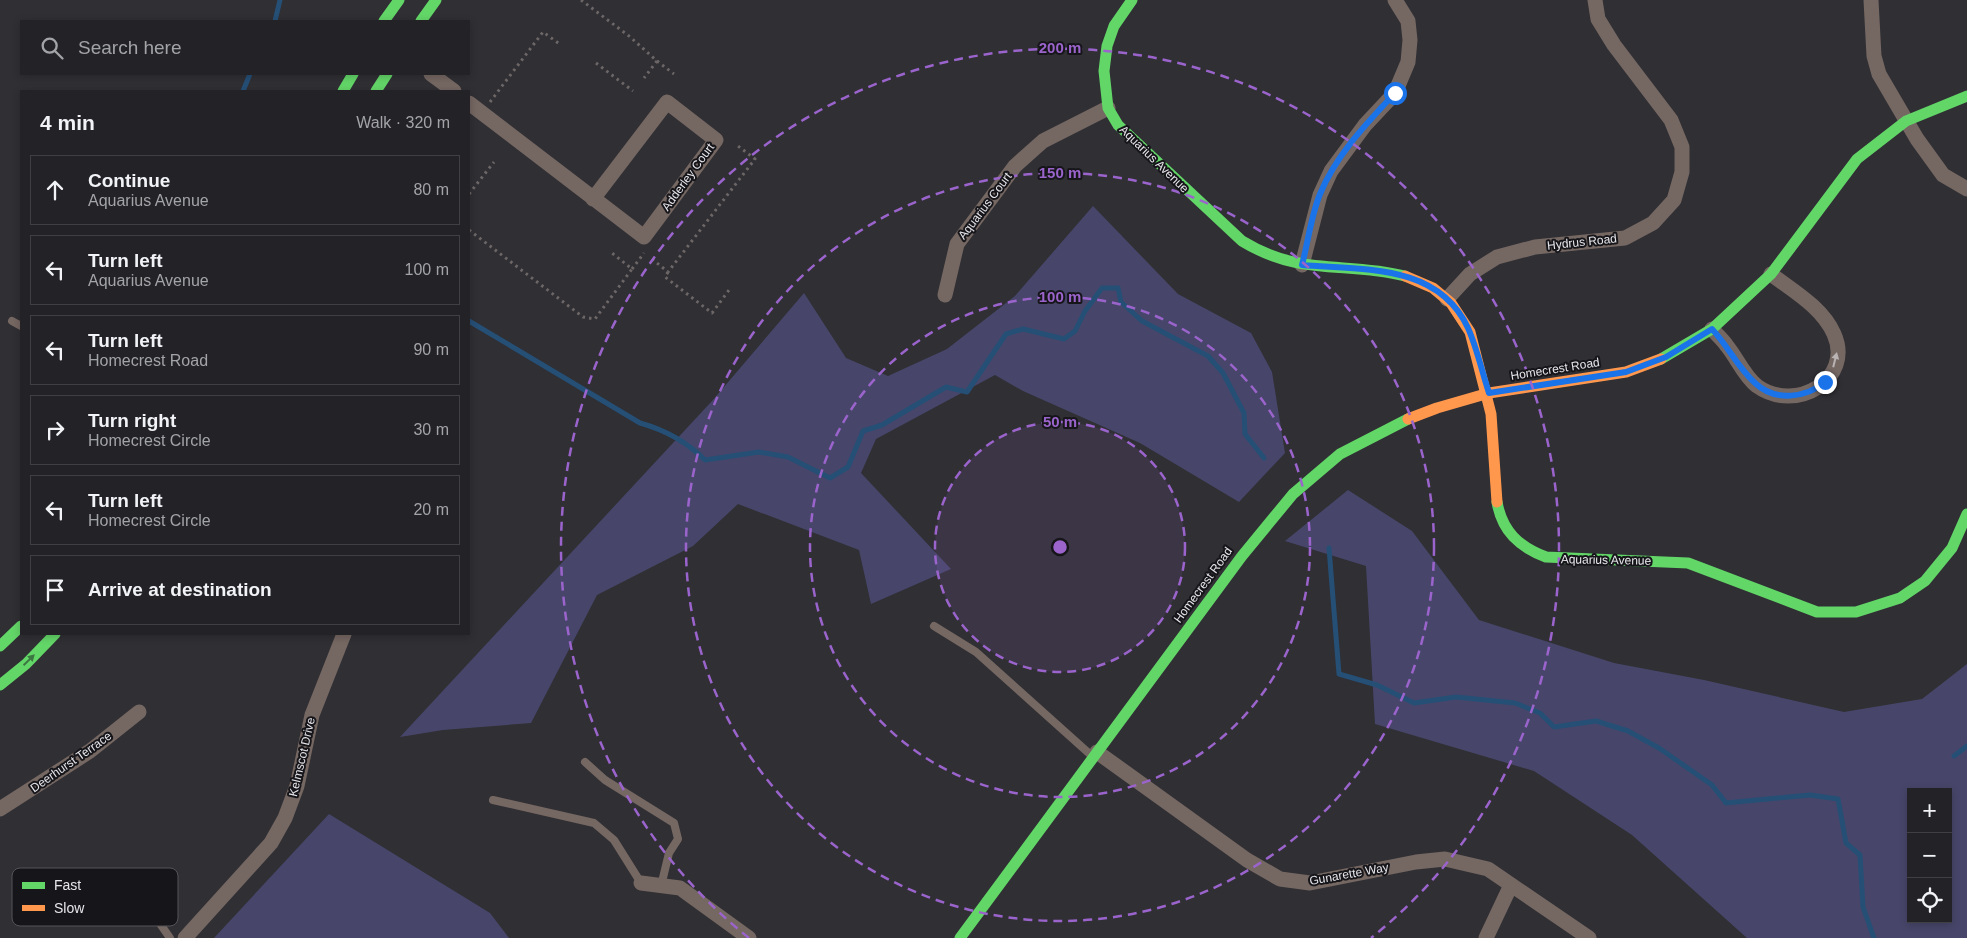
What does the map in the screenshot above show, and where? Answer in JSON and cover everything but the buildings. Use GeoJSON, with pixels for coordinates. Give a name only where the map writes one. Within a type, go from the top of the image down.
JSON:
{"type":"FeatureCollection","features":[{"type":"Feature","properties":{"kind":"street"},"geometry":{"type":"LineString","coordinates":[[385,20],[399,0]]}},
{"type":"Feature","properties":{"kind":"street"},"geometry":{"type":"LineString","coordinates":[[422,20],[436,0]]}},
{"type":"Feature","properties":{"kind":"street","name":"Aquarius Avenue"},"geometry":{"type":"LineString","coordinates":[[1132,0],[1114,26],[1107,46],[1104,71],[1108,108],[1118,125],[1134,143],[1242,241],[1262,254],[1302,265],[1399,272],[1431,286],[1447,299],[1468,327],[1489,393],[1496,497],[1505,526],[1514,538],[1539,556],[1553,559],[1650,560],[1688,564],[1817,612],[1856,612],[1900,598],[1925,581],[1952,548],[1967,514]]}},
{"type":"Feature","properties":{"kind":"street"},"geometry":{"type":"LineString","coordinates":[[1302,265],[1320,195],[1331,171],[1365,125],[1395,93],[1408,62],[1410,40],[1408,21],[1396,0]]}},
{"type":"Feature","properties":{"kind":"street","name":"Hydrus Road"},"geometry":{"type":"LineString","coordinates":[[1447,299],[1470,274],[1497,257],[1535,247],[1625,238],[1653,223],[1674,200],[1682,172],[1682,147],[1671,120],[1610,39],[1598,19],[1595,0]]}},
{"type":"Feature","properties":{"kind":"street"},"geometry":{"type":"LineString","coordinates":[[1871,0],[1874,56],[1879,74],[1906,121],[1943,175],[1967,189]]}},
{"type":"Feature","properties":{"kind":"street"},"geometry":{"type":"LineString","coordinates":[[344,90],[352,75]]}},
{"type":"Feature","properties":{"kind":"street"},"geometry":{"type":"LineString","coordinates":[[377,90],[386,75]]}},
{"type":"Feature","properties":{"kind":"street"},"geometry":{"type":"LineString","coordinates":[[432,75],[453,90]]}},
{"type":"Feature","properties":{"kind":"street","name":"Homecrest Road"},"geometry":{"type":"LineString","coordinates":[[960,938],[1242,556],[1293,494],[1340,454],[1394,425],[1437,408],[1489,393],[1626,372],[1666,357],[1712,329],[1771,274],[1857,159],[1906,121],[1967,96]]}},
{"type":"Feature","properties":{"kind":"street","name":"Adderley Court"},"geometry":{"type":"LineString","coordinates":[[470,104],[593,199],[644,237],[716,140],[667,102],[593,199]]}},
{"type":"Feature","properties":{"kind":"street","name":"Aquarius Court"},"geometry":{"type":"LineString","coordinates":[[945,295],[957,244],[1015,166],[1043,141],[1108,108]]}},
{"type":"Feature","properties":{"kind":"street"},"geometry":{"type":"LineString","coordinates":[[1712,329],[1727,346],[1748,377],[1762,388],[1781,395],[1795,396],[1808,394],[1825,382],[1836,362],[1835,336],[1832,329],[1809,303],[1771,274]]}},
{"type":"Feature","properties":{"kind":"street"},"geometry":{"type":"LineString","coordinates":[[0,646],[20,627]]}},
{"type":"Feature","properties":{"kind":"street"},"geometry":{"type":"LineString","coordinates":[[0,685],[26,664],[54,635]]}},
{"type":"Feature","properties":{"kind":"street","name":"Kelmscot Drive"},"geometry":{"type":"LineString","coordinates":[[185,938],[271,843],[285,818],[297,786],[312,714],[344,635]]}},
{"type":"Feature","properties":{"kind":"street","name":"Deerhurst Terrace"},"geometry":{"type":"LineString","coordinates":[[0,810],[90,751],[139,712]]}},
{"type":"Feature","properties":{"kind":"street","name":"Gunarette Way"},"geometry":{"type":"LineString","coordinates":[[1095,755],[1246,860],[1280,879],[1310,883],[1416,862],[1446,859],[1488,869],[1589,938]]}},
{"type":"Feature","properties":{"kind":"street"},"geometry":{"type":"LineString","coordinates":[[641,883],[680,888],[749,938]]}},
{"type":"Feature","properties":{"kind":"street"},"geometry":{"type":"LineString","coordinates":[[1486,938],[1512,885]]}},
{"type":"Feature","properties":{"kind":"lane"},"geometry":{"type":"LineString","coordinates":[[12,322],[20,326]]}},
{"type":"Feature","properties":{"kind":"lane"},"geometry":{"type":"LineString","coordinates":[[934,626],[976,652],[1095,755]]}},
{"type":"Feature","properties":{"kind":"lane"},"geometry":{"type":"LineString","coordinates":[[586,762],[605,780],[674,823],[678,839],[669,853],[661,886]]}},
{"type":"Feature","properties":{"kind":"lane"},"geometry":{"type":"LineString","coordinates":[[493,800],[594,823],[614,840],[641,883]]}},
{"type":"Feature","properties":{"kind":"lane"},"geometry":{"type":"LineString","coordinates":[[162,926],[170,938]]}},
{"type":"Feature","properties":{"kind":"path"},"geometry":{"type":"LineString","coordinates":[[581,0],[629,36],[674,74]]}},
{"type":"Feature","properties":{"kind":"path"},"geometry":{"type":"LineString","coordinates":[[482,113],[543,32],[561,45]]}},
{"type":"Feature","properties":{"kind":"path"},"geometry":{"type":"LineString","coordinates":[[644,78],[657,61]]}},
{"type":"Feature","properties":{"kind":"path"},"geometry":{"type":"LineString","coordinates":[[596,63],[633,91]]}},
{"type":"Feature","properties":{"kind":"path"},"geometry":{"type":"LineString","coordinates":[[729,290],[712,314],[665,277],[755,159],[738,146]]}},
{"type":"Feature","properties":{"kind":"path"},"geometry":{"type":"LineString","coordinates":[[470,193],[494,162]]}},
{"type":"Feature","properties":{"kind":"path"},"geometry":{"type":"LineString","coordinates":[[470,231],[583,318],[589,320],[595,319],[644,253]]}},
{"type":"Feature","properties":{"kind":"path"},"geometry":{"type":"LineString","coordinates":[[612,253],[632,270]]}},
{"type":"Feature","properties":{"kind":"path"},"geometry":{"type":"LineString","coordinates":[[652,259],[668,272]]}},
{"type":"Feature","properties":{"kind":"shaded area"},"geometry":{"type":"Polygon","coordinates":[[[1093,206],[1178,294],[1251,333],[1272,372],[1285,453],[1239,502],[1140,443],[1023,391],[995,375],[876,439],[861,473],[951,569],[871,604],[859,550],[738,504],[693,546],[597,595],[531,723],[443,730],[400,737],[712,401],[804,293],[846,358],[888,376],[947,349],[1015,296],[1093,206]]]}},
{"type":"Feature","properties":{"kind":"shaded area"},"geometry":{"type":"Polygon","coordinates":[[[1348,490],[1412,531],[1479,620],[1614,663],[1704,680],[1844,712],[1922,699],[1967,664],[1967,938],[1747,938],[1632,835],[1534,771],[1375,724],[1366,566],[1285,541],[1348,490]]]}},
{"type":"Feature","properties":{"kind":"shaded area"},"geometry":{"type":"Polygon","coordinates":[[[329,814],[490,913],[509,938],[214,938],[329,814]]]}},
{"type":"Feature","properties":{"kind":"waterway"},"geometry":{"type":"LineString","coordinates":[[275,20],[280,0]]}},
{"type":"Feature","properties":{"kind":"waterway"},"geometry":{"type":"LineString","coordinates":[[243,90],[250,75]]}},
{"type":"Feature","properties":{"kind":"waterway"},"geometry":{"type":"LineString","coordinates":[[470,322],[640,423],[675,437],[705,460],[759,452],[788,457],[830,478],[848,467],[863,431],[882,425],[946,387],[967,392],[1006,334],[1023,329],[1064,339],[1075,331],[1085,311],[1102,288],[1118,288],[1121,302],[1142,321],[1208,356],[1223,373],[1244,413],[1245,434],[1264,458]]}},
{"type":"Feature","properties":{"kind":"waterway"},"geometry":{"type":"LineString","coordinates":[[1329,548],[1339,674],[1377,685],[1414,703],[1456,697],[1515,703],[1540,713],[1554,727],[1596,721],[1628,731],[1659,748],[1712,785],[1726,803],[1810,795],[1838,799],[1846,843],[1860,855],[1863,907],[1874,938]]}},
{"type":"Feature","properties":{"kind":"waterway"},"geometry":{"type":"LineString","coordinates":[[1954,756],[1967,746]]}},
{"type":"Feature","properties":{"kind":"traffic: fast"},"geometry":{"type":"LineString","coordinates":[[385,20],[399,0]]}},
{"type":"Feature","properties":{"kind":"traffic: fast"},"geometry":{"type":"LineString","coordinates":[[422,20],[436,0]]}},
{"type":"Feature","properties":{"kind":"traffic: fast"},"geometry":{"type":"LineString","coordinates":[[1132,0],[1114,26],[1107,46],[1104,71],[1108,108],[1118,125],[1242,241],[1284,260],[1405,276]]}},
{"type":"Feature","properties":{"kind":"traffic: fast"},"geometry":{"type":"LineString","coordinates":[[344,90],[352,75]]}},
{"type":"Feature","properties":{"kind":"traffic: fast"},"geometry":{"type":"LineString","coordinates":[[377,90],[386,75]]}},
{"type":"Feature","properties":{"kind":"traffic: fast"},"geometry":{"type":"LineString","coordinates":[[1661,359],[1712,329],[1771,274],[1857,159],[1906,121],[1967,96]]}},
{"type":"Feature","properties":{"kind":"traffic: fast"},"geometry":{"type":"LineString","coordinates":[[960,938],[1242,556],[1293,494],[1340,454],[1408,419]]}},
{"type":"Feature","properties":{"kind":"traffic: fast"},"geometry":{"type":"LineString","coordinates":[[1497,502],[1503,521],[1513,537],[1536,553],[1546,557],[1688,563],[1817,612],[1856,612],[1900,598],[1925,581],[1952,548],[1967,514]]}},
{"type":"Feature","properties":{"kind":"traffic: fast"},"geometry":{"type":"LineString","coordinates":[[0,646],[20,627]]}},
{"type":"Feature","properties":{"kind":"traffic: fast"},"geometry":{"type":"LineString","coordinates":[[0,685],[26,664],[54,635]]}},
{"type":"Feature","properties":{"kind":"traffic: slow"},"geometry":{"type":"LineString","coordinates":[[1405,276],[1433,288],[1451,303],[1470,332],[1491,414],[1497,502]]}},
{"type":"Feature","properties":{"kind":"traffic: slow"},"geometry":{"type":"LineString","coordinates":[[1408,419],[1437,408],[1489,393],[1626,372],[1661,359]]}},
{"type":"Feature","properties":{"kind":"route"},"geometry":{"type":"LineString","coordinates":[[1395,93],[1365,125],[1331,171],[1320,195],[1302,265],[1399,272],[1431,286],[1447,299],[1468,327],[1489,393],[1626,372],[1666,357],[1712,329],[1757,386],[1781,395],[1795,396],[1808,394],[1825,382]]}}]}
